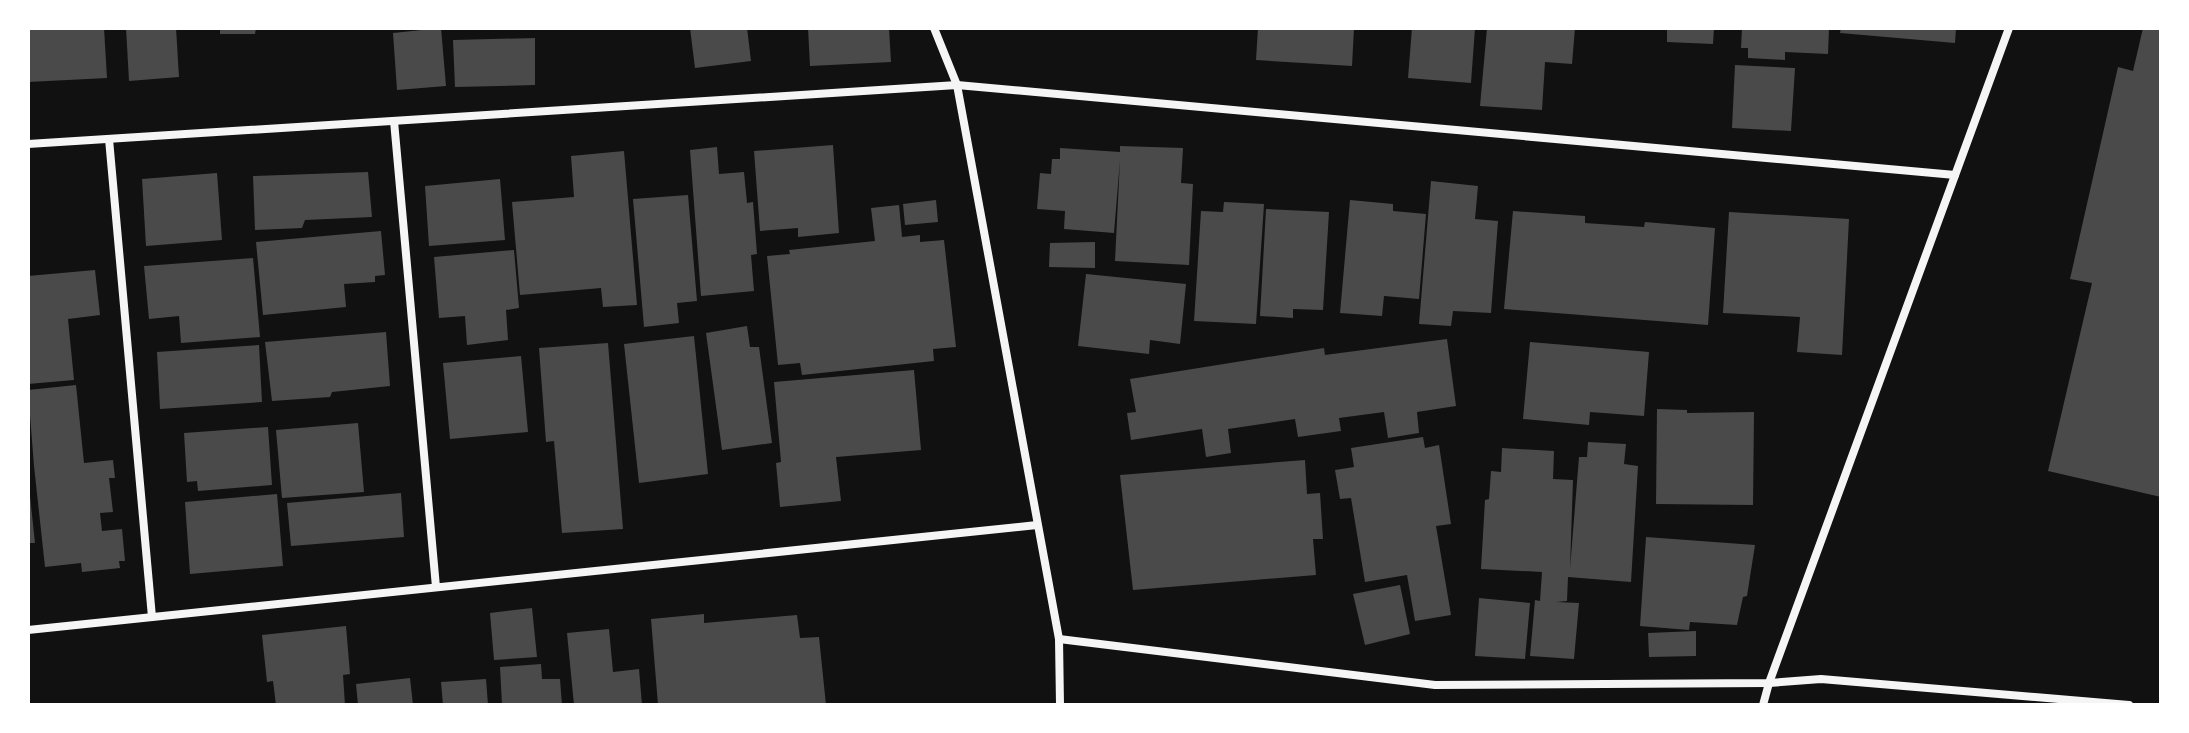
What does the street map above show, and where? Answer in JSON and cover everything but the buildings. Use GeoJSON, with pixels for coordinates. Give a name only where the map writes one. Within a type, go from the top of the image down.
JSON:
{"type":"FeatureCollection","features":[{"type":"Feature","properties":{"kind":"street"},"geometry":{"type":"LineString","coordinates":[[934,28],[957,85],[1059,639],[1060,705]]}},
{"type":"Feature","properties":{"kind":"street"},"geometry":{"type":"LineString","coordinates":[[1763,705],[2009,28]]}},
{"type":"Feature","properties":{"kind":"street"},"geometry":{"type":"LineString","coordinates":[[28,144],[957,85],[1955,175]]}},
{"type":"Feature","properties":{"kind":"street"},"geometry":{"type":"LineString","coordinates":[[394,121],[436,587]]}},
{"type":"Feature","properties":{"kind":"street"},"geometry":{"type":"LineString","coordinates":[[109,139],[152,617]]}},
{"type":"Feature","properties":{"kind":"street"},"geometry":{"type":"LineString","coordinates":[[28,630],[1037,525]]}},
{"type":"Feature","properties":{"kind":"street"},"geometry":{"type":"LineString","coordinates":[[1059,639],[1435,685],[1769,683],[1821,679],[2129,705]]}}]}
